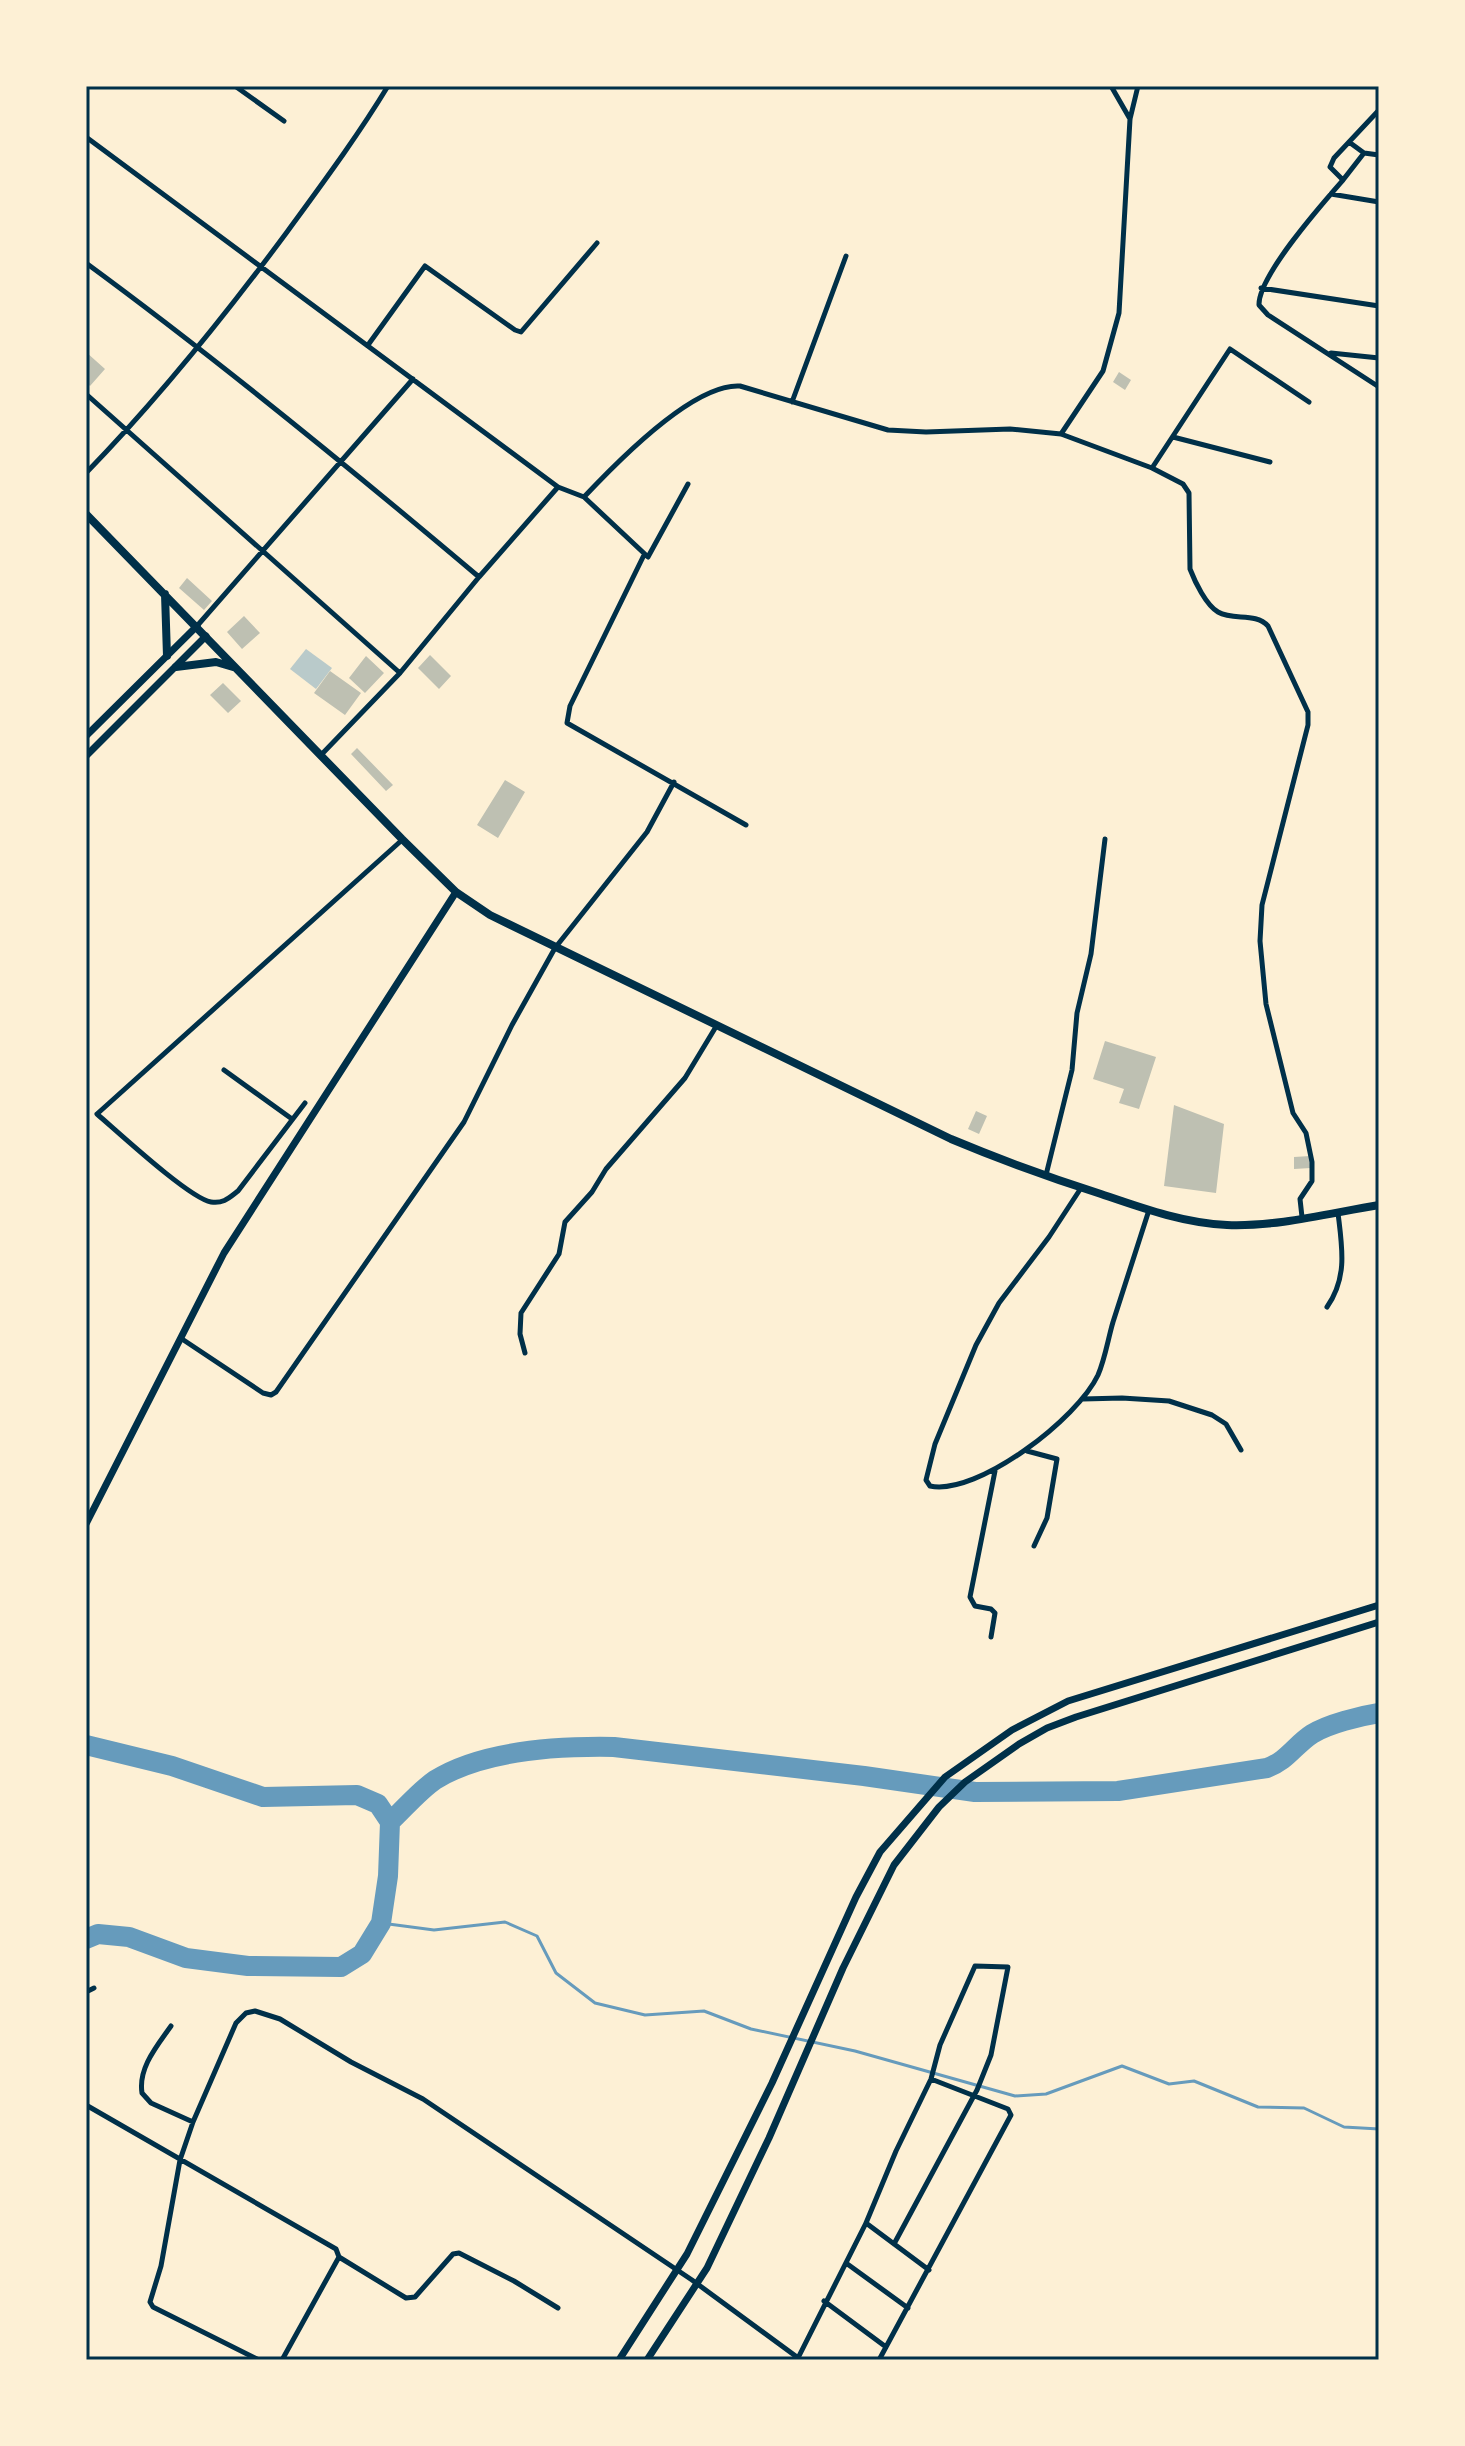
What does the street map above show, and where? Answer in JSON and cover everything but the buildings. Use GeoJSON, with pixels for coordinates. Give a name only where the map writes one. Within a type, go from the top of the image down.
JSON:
{"type":"FeatureCollection","features":[{"type":"Feature","properties":{"kind":"highway"},"geometry":{"type":"LineString","coordinates":[[86,514],[402,839],[456,892],[490,915],[951,1139],[1081,1188],[1149,1210],[1229,1225],[1379,1205]]}},
{"type":"Feature","properties":{"kind":"highway"},"geometry":{"type":"LineString","coordinates":[[165,594],[167,656]]}},
{"type":"Feature","properties":{"kind":"highway"},"geometry":{"type":"LineString","coordinates":[[176,667],[216,662],[229,664],[240,672]]}},
{"type":"Feature","properties":{"kind":"main road"},"geometry":{"type":"LineString","coordinates":[[86,736],[197,626]]}},
{"type":"Feature","properties":{"kind":"main road"},"geometry":{"type":"LineString","coordinates":[[86,756],[206,636]]}},
{"type":"Feature","properties":{"kind":"main road"},"geometry":{"type":"LineString","coordinates":[[104,718],[114,728]]}},
{"type":"Feature","properties":{"kind":"main road"},"geometry":{"type":"LineString","coordinates":[[86,1524],[224,1253],[456,892]]}},
{"type":"Feature","properties":{"kind":"main road"},"geometry":{"type":"LineString","coordinates":[[619,2360],[687,2254],[880,1852],[945,1777],[1012,1730],[1068,1701],[1379,1605]]}},
{"type":"Feature","properties":{"kind":"main road"},"geometry":{"type":"LineString","coordinates":[[647,2360],[707,2268],[894,1865],[939,1807],[965,1782],[1047,1728],[1379,1622]]}},
{"type":"Feature","properties":{"kind":"street"},"geometry":{"type":"LineString","coordinates":[[235,86],[284,121]]}},
{"type":"Feature","properties":{"kind":"street"},"geometry":{"type":"LineString","coordinates":[[86,473],[200,347],[358,136],[388,86]]}},
{"type":"Feature","properties":{"kind":"street"},"geometry":{"type":"LineString","coordinates":[[1111,86],[1130,119]]}},
{"type":"Feature","properties":{"kind":"street"},"geometry":{"type":"LineString","coordinates":[[1061,434],[1103,371],[1119,313],[1130,119],[1138,86]]}},
{"type":"Feature","properties":{"kind":"street"},"geometry":{"type":"LineString","coordinates":[[1343,180],[1330,167],[1334,158],[1379,110]]}},
{"type":"Feature","properties":{"kind":"street"},"geometry":{"type":"LineString","coordinates":[[86,137],[558,487],[584,497],[645,556],[651,556],[688,484]]}},
{"type":"Feature","properties":{"kind":"street"},"geometry":{"type":"LineString","coordinates":[[1349,142],[1364,153],[1379,155]]}},
{"type":"Feature","properties":{"kind":"street"},"geometry":{"type":"LineString","coordinates":[[1364,153],[1261,288],[1259,305],[1379,387]]}},
{"type":"Feature","properties":{"kind":"street"},"geometry":{"type":"LineString","coordinates":[[1331,194],[1379,202]]}},
{"type":"Feature","properties":{"kind":"street"},"geometry":{"type":"LineString","coordinates":[[368,345],[425,266],[521,332],[597,243]]}},
{"type":"Feature","properties":{"kind":"street"},"geometry":{"type":"LineString","coordinates":[[792,402],[846,256]]}},
{"type":"Feature","properties":{"kind":"street"},"geometry":{"type":"LineString","coordinates":[[86,263],[200,347],[479,577]]}},
{"type":"Feature","properties":{"kind":"street"},"geometry":{"type":"LineString","coordinates":[[1261,288],[1379,306]]}},
{"type":"Feature","properties":{"kind":"street"},"geometry":{"type":"LineString","coordinates":[[1152,468],[1230,349],[1309,402]]}},
{"type":"Feature","properties":{"kind":"street"},"geometry":{"type":"LineString","coordinates":[[1330,353],[1379,358]]}},
{"type":"Feature","properties":{"kind":"street"},"geometry":{"type":"LineString","coordinates":[[197,626],[413,379]]}},
{"type":"Feature","properties":{"kind":"street"},"geometry":{"type":"LineString","coordinates":[[584,497],[648,435],[726,385],[740,386],[888,430],[1010,429],[1061,434],[1152,468],[1187,488],[1190,498],[1190,569],[1205,597],[1222,614],[1257,619],[1268,626],[1308,712],[1308,725],[1262,905],[1260,941],[1266,1004],[1293,1113],[1306,1133],[1312,1162],[1312,1181],[1300,1199],[1302,1217]]}},
{"type":"Feature","properties":{"kind":"street"},"geometry":{"type":"LineString","coordinates":[[86,394],[400,673]]}},
{"type":"Feature","properties":{"kind":"street"},"geometry":{"type":"LineString","coordinates":[[1173,437],[1270,462]]}},
{"type":"Feature","properties":{"kind":"street"},"geometry":{"type":"LineString","coordinates":[[320,756],[400,673],[558,487]]}},
{"type":"Feature","properties":{"kind":"street"},"geometry":{"type":"LineString","coordinates":[[645,556],[570,706],[567,723],[746,825]]}},
{"type":"Feature","properties":{"kind":"street"},"geometry":{"type":"LineString","coordinates":[[182,1339],[263,1393],[271,1395],[276,1392],[464,1122],[512,1025],[555,948],[647,832],[674,782]]}},
{"type":"Feature","properties":{"kind":"street"},"geometry":{"type":"LineString","coordinates":[[305,1103],[238,1191],[225,1201],[211,1202],[185,1188],[97,1114],[402,839]]}},
{"type":"Feature","properties":{"kind":"street"},"geometry":{"type":"LineString","coordinates":[[1045,1176],[1072,1070],[1077,1013],[1091,954],[1105,839]]}},
{"type":"Feature","properties":{"kind":"street"},"geometry":{"type":"LineString","coordinates":[[525,1353],[520,1334],[521,1313],[559,1254],[565,1222],[592,1192],[606,1169],[685,1078],[717,1025]]}},
{"type":"Feature","properties":{"kind":"street"},"geometry":{"type":"LineString","coordinates":[[224,1070],[292,1119]]}},
{"type":"Feature","properties":{"kind":"street"},"geometry":{"type":"LineString","coordinates":[[1081,1188],[999,1303],[976,1345],[935,1444],[926,1480],[930,1486],[941,1488],[995,1470],[1026,1450],[1082,1399],[1099,1374],[1149,1210]]}},
{"type":"Feature","properties":{"kind":"street"},"geometry":{"type":"LineString","coordinates":[[1327,1307],[1340,1286],[1342,1273],[1338,1212]]}},
{"type":"Feature","properties":{"kind":"street"},"geometry":{"type":"LineString","coordinates":[[1082,1399],[1147,1398],[1169,1401],[1212,1415],[1226,1424],[1241,1450]]}},
{"type":"Feature","properties":{"kind":"street"},"geometry":{"type":"LineString","coordinates":[[1026,1450],[1057,1459],[1047,1518],[1034,1546]]}},
{"type":"Feature","properties":{"kind":"street"},"geometry":{"type":"LineString","coordinates":[[991,1637],[995,1613],[991,1609],[975,1606],[970,1597],[995,1470]]}},
{"type":"Feature","properties":{"kind":"street"},"geometry":{"type":"LineString","coordinates":[[259,2360],[150,2305],[161,2266],[180,2160],[193,2122],[241,2017],[255,2011],[280,2019],[456,2119],[533,2175],[692,2280],[799,2359],[824,2301],[866,2223],[931,2077],[975,1966],[1008,1967],[991,2055],[976,2093],[894,2244]]}},
{"type":"Feature","properties":{"kind":"street"},"geometry":{"type":"LineString","coordinates":[[86,1992],[94,1988]]}},
{"type":"Feature","properties":{"kind":"street"},"geometry":{"type":"LineString","coordinates":[[171,2026],[143,2072],[142,2093],[151,2103],[193,2122]]}},
{"type":"Feature","properties":{"kind":"street"},"geometry":{"type":"LineString","coordinates":[[879,2360],[1011,2115],[1008,2109],[976,2093],[931,2077]]}},
{"type":"Feature","properties":{"kind":"street"},"geometry":{"type":"LineString","coordinates":[[86,2105],[336,2249],[339,2257],[409,2299],[415,2297],[453,2254],[459,2253],[558,2308]]}},
{"type":"Feature","properties":{"kind":"street"},"geometry":{"type":"LineString","coordinates":[[866,2223],[929,2270]]}},
{"type":"Feature","properties":{"kind":"street"},"geometry":{"type":"LineString","coordinates":[[282,2360],[339,2257]]}},
{"type":"Feature","properties":{"kind":"street"},"geometry":{"type":"LineString","coordinates":[[846,2263],[908,2308]]}},
{"type":"Feature","properties":{"kind":"street"},"geometry":{"type":"LineString","coordinates":[[824,2301],[886,2347]]}},
{"type":"Feature","properties":{"kind":"shaded area"},"geometry":{"type":"Polygon","coordinates":[[[306,649],[332,668],[316,689],[290,669],[306,649]]]}},
{"type":"Feature","properties":{"kind":"waterway"},"geometry":{"type":"LineString","coordinates":[[390,1822],[429,1784],[454,1770],[498,1756],[545,1749],[614,1747],[975,1792],[1118,1791],[1267,1768],[1319,1730],[1379,1713]]}},
{"type":"Feature","properties":{"kind":"waterway"},"geometry":{"type":"LineString","coordinates":[[86,1745],[172,1766],[263,1797],[357,1795],[378,1804],[390,1822],[388,1876],[381,1923],[362,1954],[341,1967],[248,1966],[186,1958],[129,1937],[98,1934],[86,1939]]}},
{"type":"Feature","properties":{"kind":"waterway"},"geometry":{"type":"LineString","coordinates":[[381,1923],[434,1930],[505,1922],[537,1936],[556,1973],[595,2003],[645,2015],[704,2011],[751,2029],[855,2051],[1015,2096],[1046,2094],[1122,2066],[1169,2084],[1194,2081],[1258,2107],[1304,2108],[1344,2127],[1379,2129]]}}]}
